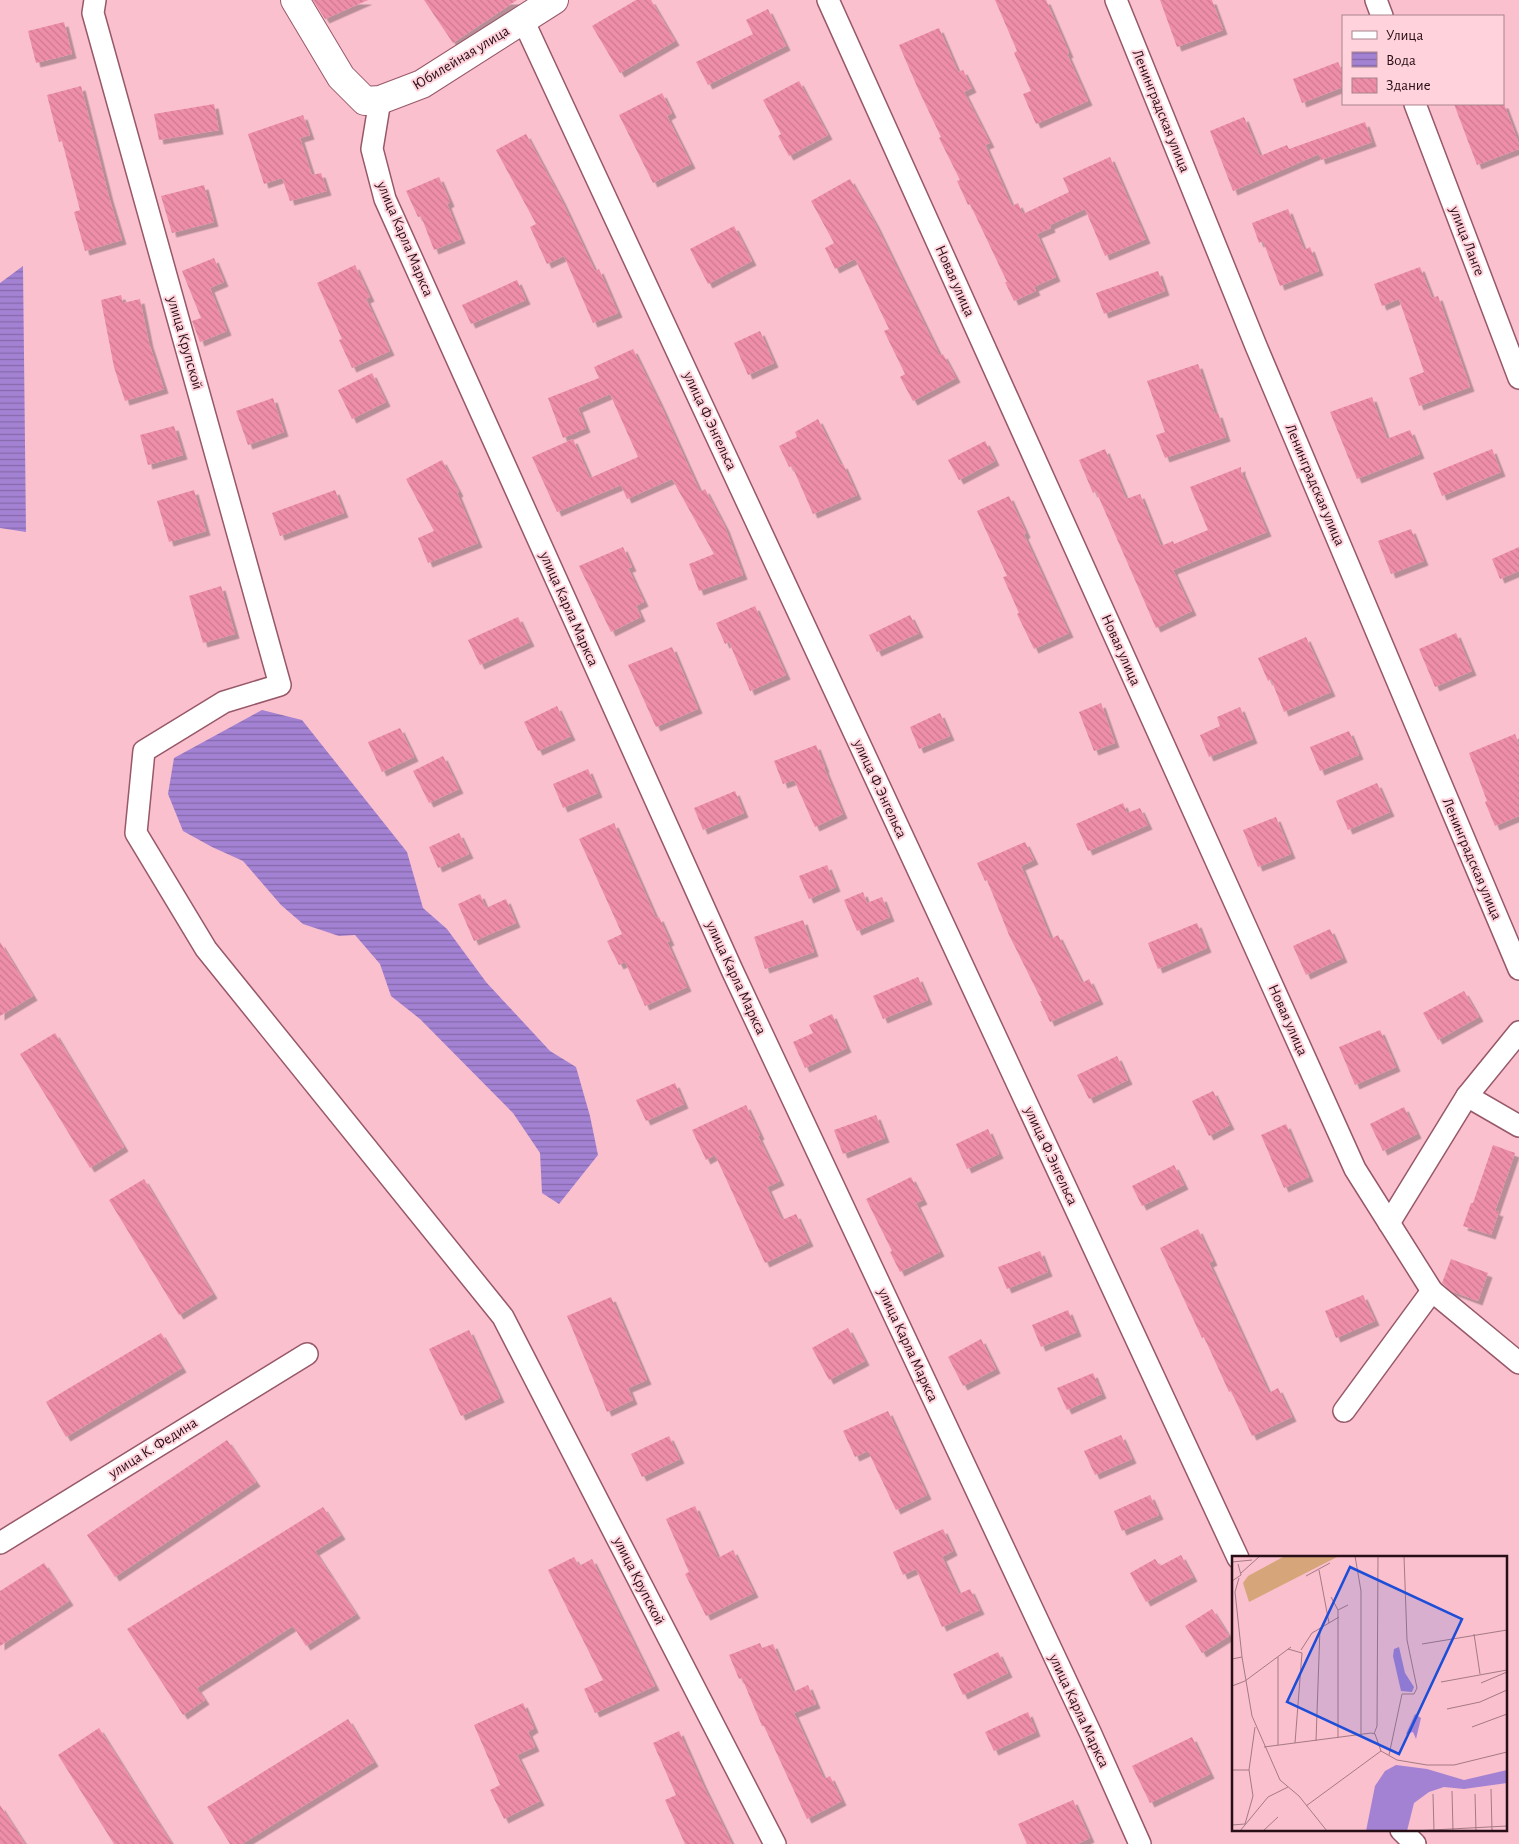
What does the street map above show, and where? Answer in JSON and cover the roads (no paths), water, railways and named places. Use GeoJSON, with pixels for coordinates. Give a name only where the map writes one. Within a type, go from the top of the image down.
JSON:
{"type":"FeatureCollection","features":[{"type":"Feature","properties":{"kind":"street","name":"улица Крупской"},"geometry":{"type":"LineString","coordinates":[[94,0],[93,13],[280,685],[224,702],[144,751],[136,832],[206,949],[503,1317],[775,1844]]}},
{"type":"Feature","properties":{"kind":"street"},"geometry":{"type":"LineString","coordinates":[[295,0],[340,77],[365,101],[380,100]]}},
{"type":"Feature","properties":{"kind":"street","name":"Юбилейная улица"},"geometry":{"type":"LineString","coordinates":[[380,100],[422,84],[554,0]]}},
{"type":"Feature","properties":{"kind":"street","name":"Новая улица"},"geometry":{"type":"LineString","coordinates":[[828,0],[1355,1169],[1432,1292],[1519,1363]]}},
{"type":"Feature","properties":{"kind":"street","name":"Ленинградская улица"},"geometry":{"type":"LineString","coordinates":[[1116,0],[1256,346],[1519,969]]}},
{"type":"Feature","properties":{"kind":"street"},"geometry":{"type":"LineString","coordinates":[[1376,0],[1382,15]]}},
{"type":"Feature","properties":{"kind":"street","name":"улица Ф.Энгельса"},"geometry":{"type":"LineString","coordinates":[[523,20],[1237,1556]]}},
{"type":"Feature","properties":{"kind":"street","name":"улица Карла Маркса"},"geometry":{"type":"LineString","coordinates":[[380,100],[372,149],[385,199],[732,970],[1090,1732],[1140,1844]]}},
{"type":"Feature","properties":{"kind":"street","name":"улица Ланге"},"geometry":{"type":"LineString","coordinates":[[1415,105],[1519,378]]}},
{"type":"Feature","properties":{"kind":"street"},"geometry":{"type":"LineString","coordinates":[[1389,1223],[1468,1096],[1519,1032]]}},
{"type":"Feature","properties":{"kind":"street"},"geometry":{"type":"LineString","coordinates":[[1468,1096],[1519,1126]]}},
{"type":"Feature","properties":{"kind":"street"},"geometry":{"type":"LineString","coordinates":[[1344,1411],[1432,1292]]}},
{"type":"Feature","properties":{"kind":"street","name":"улица К. Федина"},"geometry":{"type":"LineString","coordinates":[[0,1543],[307,1354]]}},
{"type":"Feature","properties":{"kind":"street"},"geometry":{"type":"LineString","coordinates":[[1404,1832],[1414,1844]]}},
{"type":"Feature","properties":{"kind":"water"},"geometry":{"type":"Polygon","coordinates":[[[23,266],[26,532],[0,528],[0,283],[23,266]]]}},
{"type":"Feature","properties":{"kind":"water"},"geometry":{"type":"Polygon","coordinates":[[[262,710],[302,720],[407,852],[423,908],[447,929],[486,982],[550,1051],[576,1067],[590,1116],[598,1155],[559,1204],[542,1193],[540,1153],[513,1113],[420,1019],[391,996],[380,964],[355,935],[339,936],[303,924],[281,905],[243,861],[183,831],[168,794],[174,758],[262,710]]]}}]}
